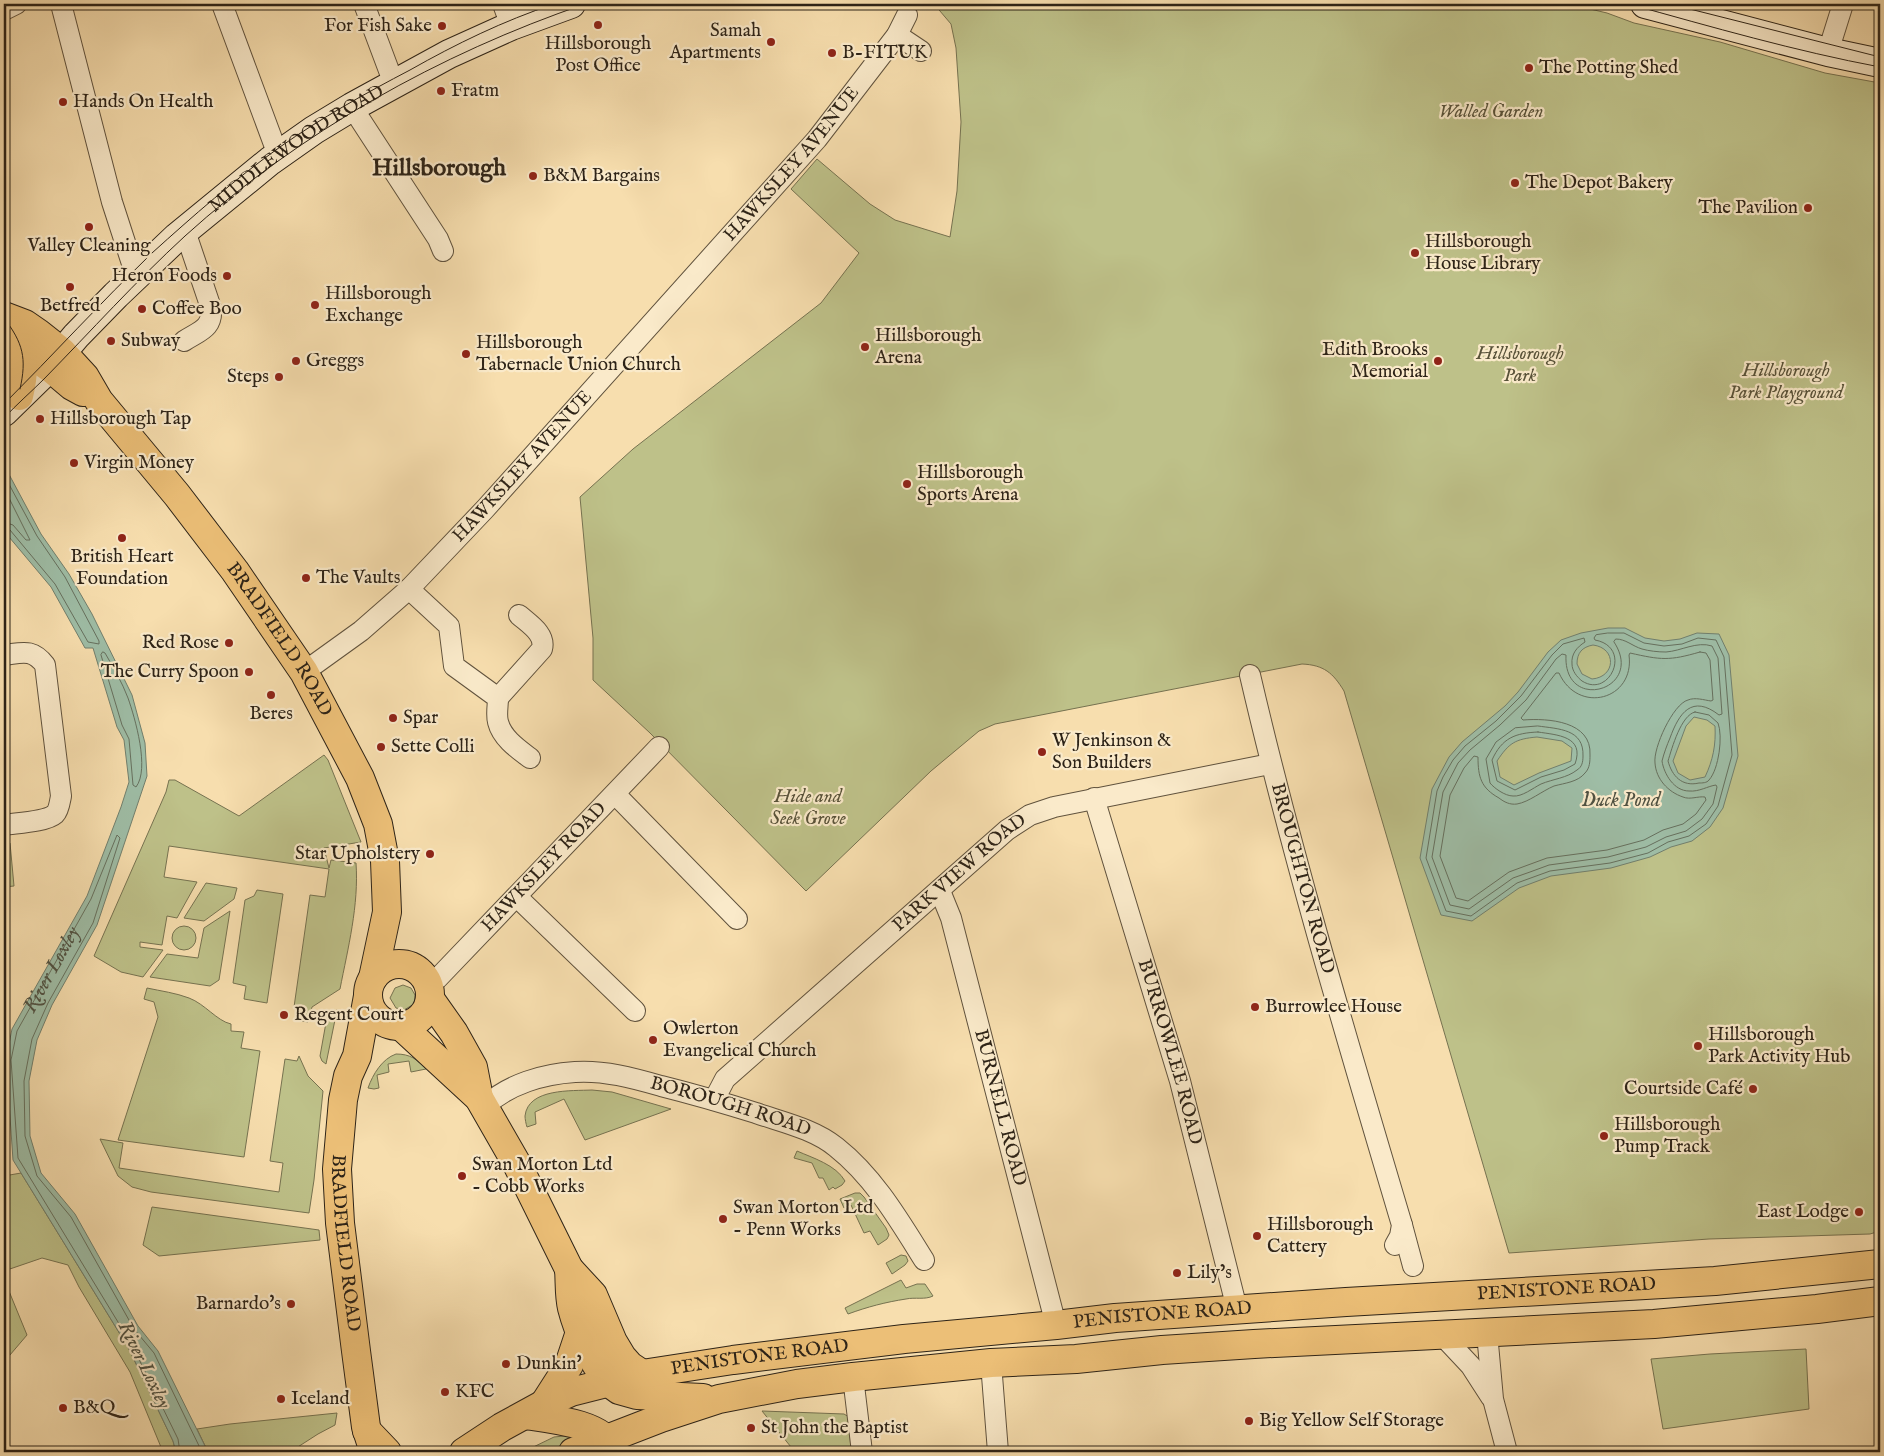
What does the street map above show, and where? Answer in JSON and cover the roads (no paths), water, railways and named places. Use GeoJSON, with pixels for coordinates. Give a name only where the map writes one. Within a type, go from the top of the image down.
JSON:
{"type":"FeatureCollection","features":[{"type":"Feature","properties":{"kind":"main road"},"geometry":{"type":"LineString","coordinates":[[4,317],[25,324],[55,360]]}},
{"type":"Feature","properties":{"kind":"main road"},"geometry":{"type":"LineString","coordinates":[[4,317],[18,337],[13,343]]}},
{"type":"Feature","properties":{"kind":"main road"},"geometry":{"type":"LineString","coordinates":[[13,343],[55,360]]}},
{"type":"Feature","properties":{"kind":"main road"},"geometry":{"type":"LineString","coordinates":[[11,404],[24,366],[13,343]]}},
{"type":"Feature","properties":{"kind":"main road","name":"BRADFIELD ROAD"},"geometry":{"type":"LineString","coordinates":[[55,360],[85,377],[100,401],[230,563],[271,621],[304,672],[360,778],[378,824],[385,861],[387,912],[357,1056],[348,1076],[343,1100],[337,1169],[344,1259],[368,1445]]}},
{"type":"Feature","properties":{"kind":"main road","name":"BRADFIELD ROAD"},"geometry":{"type":"LineString","coordinates":[[357,1056],[396,1026],[411,1024],[427,1010],[423,983],[387,912]]}},
{"type":"Feature","properties":{"kind":"main road"},"geometry":{"type":"LineString","coordinates":[[482,1102],[396,1026],[382,1021],[375,1014],[370,1006],[371,987],[380,970],[400,964],[423,983],[473,1067],[482,1102],[518,1166],[569,1269],[593,1295],[622,1357],[630,1366],[642,1374]]}},
{"type":"Feature","properties":{"kind":"main road","name":"PENISTONE ROAD"},"geometry":{"type":"LineString","coordinates":[[464,1452],[518,1425],[571,1392],[642,1374],[807,1350],[973,1332],[1056,1326],[1115,1318],[1437,1296],[1715,1282],[1880,1264]]}},
{"type":"Feature","properties":{"kind":"main road"},"geometry":{"type":"LineString","coordinates":[[569,1269],[572,1307],[580,1332],[592,1360],[608,1382],[619,1390],[637,1394],[719,1400]]}},
{"type":"Feature","properties":{"kind":"main road"},"geometry":{"type":"LineString","coordinates":[[1437,1296],[1462,1312],[1487,1333]]}},
{"type":"Feature","properties":{"kind":"main road","name":"PENISTONE ROAD"},"geometry":{"type":"LineString","coordinates":[[573,1452],[612,1446],[683,1410],[719,1400],[797,1384],[853,1377],[991,1363],[1076,1359],[1245,1344],[1654,1324],[1818,1309],[1880,1301]]}},
{"type":"Feature","properties":{"kind":"main road"},"geometry":{"type":"LineString","coordinates":[[518,1425],[569,1365],[580,1332]]}},
{"type":"Feature","properties":{"kind":"main road"},"geometry":{"type":"LineString","coordinates":[[518,1425],[577,1424],[612,1446]]}},
{"type":"Feature","properties":{"kind":"main road"},"geometry":{"type":"LineString","coordinates":[[368,1445],[387,1452]]}},
{"type":"Feature","properties":{"kind":"street"},"geometry":{"type":"LineString","coordinates":[[4,10],[16,4]]}},
{"type":"Feature","properties":{"kind":"street"},"geometry":{"type":"LineString","coordinates":[[61,4],[112,202],[136,276]]}},
{"type":"Feature","properties":{"kind":"street"},"geometry":{"type":"LineString","coordinates":[[222,4],[278,155]]}},
{"type":"Feature","properties":{"kind":"street"},"geometry":{"type":"LineString","coordinates":[[364,4],[394,84]]}},
{"type":"Feature","properties":{"kind":"street","name":"MIDDLEWOOD ROAD"},"geometry":{"type":"LineString","coordinates":[[11,404],[136,276],[185,231],[278,155],[352,106],[449,54],[507,15],[570,4]]}},
{"type":"Feature","properties":{"kind":"street"},"geometry":{"type":"LineString","coordinates":[[1645,4],[1684,9],[1828,52],[1880,63]]}},
{"type":"Feature","properties":{"kind":"street"},"geometry":{"type":"LineString","coordinates":[[1828,52],[1842,4]]}},
{"type":"Feature","properties":{"kind":"street","name":"HAWKSLEY AVENUE"},"geometry":{"type":"LineString","coordinates":[[304,672],[361,631],[409,589],[485,509],[817,139],[897,35],[910,9]]}},
{"type":"Feature","properties":{"kind":"street"},"geometry":{"type":"LineString","coordinates":[[897,35],[921,51]]}},
{"type":"Feature","properties":{"kind":"street"},"geometry":{"type":"LineString","coordinates":[[352,106],[438,239],[443,251]]}},
{"type":"Feature","properties":{"kind":"street"},"geometry":{"type":"LineString","coordinates":[[184,341],[209,325],[212,317],[211,308],[185,231]]}},
{"type":"Feature","properties":{"kind":"street"},"geometry":{"type":"LineString","coordinates":[[409,589],[449,626],[454,666],[498,698]]}},
{"type":"Feature","properties":{"kind":"street"},"geometry":{"type":"LineString","coordinates":[[519,614],[541,636],[544,643],[542,649],[498,698],[497,721],[503,734],[516,748],[530,758]]}},
{"type":"Feature","properties":{"kind":"street"},"geometry":{"type":"LineString","coordinates":[[4,654],[26,652],[34,654],[45,665],[61,796],[55,814],[46,819],[4,825]]}},
{"type":"Feature","properties":{"kind":"street","name":"BROUGHTON ROAD"},"geometry":{"type":"LineString","coordinates":[[1250,675],[1270,764],[1412,1266]]}},
{"type":"Feature","properties":{"kind":"street","name":"HAWKSLEY ROAD"},"geometry":{"type":"LineString","coordinates":[[423,983],[438,978],[659,747]]}},
{"type":"Feature","properties":{"kind":"street","name":"PARK VIEW ROAD"},"geometry":{"type":"LineString","coordinates":[[714,1100],[725,1079],[1007,830],[1030,815],[1054,807],[1094,798],[1270,764]]}},
{"type":"Feature","properties":{"kind":"street"},"geometry":{"type":"LineString","coordinates":[[615,794],[737,919]]}},
{"type":"Feature","properties":{"kind":"street","name":"BURROWLEE ROAD"},"geometry":{"type":"LineString","coordinates":[[1094,798],[1180,1081],[1237,1309]]}},
{"type":"Feature","properties":{"kind":"street","name":"BURNELL ROAD"},"geometry":{"type":"LineString","coordinates":[[940,891],[950,918],[1056,1326]]}},
{"type":"Feature","properties":{"kind":"street"},"geometry":{"type":"LineString","coordinates":[[517,897],[635,1011]]}},
{"type":"Feature","properties":{"kind":"street","name":"BOROUGH ROAD"},"geometry":{"type":"LineString","coordinates":[[482,1102],[531,1080],[553,1074],[577,1072],[627,1077],[714,1100],[793,1126],[816,1135],[836,1146],[883,1196],[924,1260]]}},
{"type":"Feature","properties":{"kind":"street"},"geometry":{"type":"LineString","coordinates":[[1395,1245],[1400,1236],[1402,1226]]}},
{"type":"Feature","properties":{"kind":"street"},"geometry":{"type":"LineString","coordinates":[[1487,1333],[1493,1399],[1507,1452]]}},
{"type":"Feature","properties":{"kind":"street"},"geometry":{"type":"LineString","coordinates":[[1441,1334],[1471,1366],[1493,1399]]}},
{"type":"Feature","properties":{"kind":"street"},"geometry":{"type":"LineString","coordinates":[[991,1363],[998,1452]]}},
{"type":"Feature","properties":{"kind":"street"},"geometry":{"type":"LineString","coordinates":[[853,1377],[862,1452]]}},
{"type":"Feature","properties":{"kind":"water","name":"River Loxley"},"geometry":{"type":"Polygon","coordinates":[[[4,465],[41,534],[69,574],[92,614],[132,695],[145,743],[147,776],[97,925],[52,1005],[37,1040],[29,1081],[30,1136],[41,1173],[75,1214],[138,1326],[158,1351],[208,1452],[176,1452],[173,1441],[128,1347],[13,1160],[6,1059],[12,1029],[87,896],[129,782],[124,740],[117,727],[93,648],[85,648],[51,587],[4,531],[4,465]]]}},
{"type":"Feature","properties":{"kind":"water","name":"Duck Pond"},"geometry":{"type":"Polygon","coordinates":[[[1608,628],[1625,628],[1645,638],[1664,641],[1680,639],[1697,633],[1719,634],[1729,655],[1738,756],[1723,808],[1710,827],[1692,841],[1671,847],[1650,857],[1611,868],[1551,876],[1519,888],[1472,921],[1441,915],[1420,858],[1432,789],[1449,757],[1462,742],[1505,706],[1548,652],[1561,640],[1581,633],[1608,628]],[[1593,645],[1581,651],[1577,664],[1582,674],[1592,679],[1606,673],[1610,662],[1610,657],[1606,651],[1601,647],[1593,645]],[[1694,717],[1686,726],[1673,761],[1678,773],[1690,780],[1705,777],[1713,752],[1715,726],[1707,720],[1694,717]],[[1537,737],[1513,743],[1497,761],[1500,777],[1514,785],[1571,761],[1572,748],[1562,741],[1537,737]]]}},
{"type":"Feature","properties":{"kind":"tram line"},"geometry":{"type":"LineString","coordinates":[[4,404],[152,253],[263,159],[344,106],[445,51],[498,25],[554,4]]}},
{"type":"Feature","properties":{"kind":"tram line"},"geometry":{"type":"LineString","coordinates":[[4,418],[131,288],[185,236],[229,198],[275,163],[373,100],[425,72],[531,24],[585,4]]}},
{"type":"Feature","properties":{"kind":"tram line"},"geometry":{"type":"LineString","coordinates":[[1629,4],[1785,46],[1880,67]]}},
{"type":"Feature","properties":{"kind":"tram line"},"geometry":{"type":"LineString","coordinates":[[1670,4],[1880,57]]}},
{"type":"Feature","properties":{"kind":"tram line"},"geometry":{"type":"LineString","coordinates":[[4,318],[15,335],[22,351],[23,368],[20,389]]}},
{"type":"Feature","properties":{"kind":"place","name":"Hillsborough Post Office"},"geometry":{"type":"Point","coordinates":[598,25]}},
{"type":"Feature","properties":{"kind":"place","name":"For Fish Sake"},"geometry":{"type":"Point","coordinates":[442,26]}},
{"type":"Feature","properties":{"kind":"place","name":"Samah Apartments"},"geometry":{"type":"Point","coordinates":[771,42]}},
{"type":"Feature","properties":{"kind":"place","name":"B-FITUK"},"geometry":{"type":"Point","coordinates":[832,53]}},
{"type":"Feature","properties":{"kind":"place","name":"The Potting Shed"},"geometry":{"type":"Point","coordinates":[1529,68]}},
{"type":"Feature","properties":{"kind":"place","name":"Fratm"},"geometry":{"type":"Point","coordinates":[441,91]}},
{"type":"Feature","properties":{"kind":"place","name":"Hands On Health"},"geometry":{"type":"Point","coordinates":[63,102]}},
{"type":"Feature","properties":{"kind":"place","name":"B&M Bargains"},"geometry":{"type":"Point","coordinates":[533,176]}},
{"type":"Feature","properties":{"kind":"place","name":"The Depot Bakery"},"geometry":{"type":"Point","coordinates":[1515,183]}},
{"type":"Feature","properties":{"kind":"place","name":"The Pavilion"},"geometry":{"type":"Point","coordinates":[1808,208]}},
{"type":"Feature","properties":{"kind":"place","name":"Valley Cleaning"},"geometry":{"type":"Point","coordinates":[89,227]}},
{"type":"Feature","properties":{"kind":"place","name":"Hillsborough House Library"},"geometry":{"type":"Point","coordinates":[1415,253]}},
{"type":"Feature","properties":{"kind":"place","name":"Heron Foods"},"geometry":{"type":"Point","coordinates":[227,276]}},
{"type":"Feature","properties":{"kind":"place","name":"Betfred"},"geometry":{"type":"Point","coordinates":[70,287]}},
{"type":"Feature","properties":{"kind":"place","name":"Hillsborough Exchange"},"geometry":{"type":"Point","coordinates":[315,305]}},
{"type":"Feature","properties":{"kind":"place","name":"Coffee Boo"},"geometry":{"type":"Point","coordinates":[142,309]}},
{"type":"Feature","properties":{"kind":"place","name":"Subway"},"geometry":{"type":"Point","coordinates":[111,341]}},
{"type":"Feature","properties":{"kind":"place","name":"Hillsborough Arena"},"geometry":{"type":"Point","coordinates":[865,347]}},
{"type":"Feature","properties":{"kind":"place","name":"Hillsborough Tabernacle Union Church"},"geometry":{"type":"Point","coordinates":[466,354]}},
{"type":"Feature","properties":{"kind":"place","name":"Greggs"},"geometry":{"type":"Point","coordinates":[296,361]}},
{"type":"Feature","properties":{"kind":"place","name":"Edith Brooks Memorial"},"geometry":{"type":"Point","coordinates":[1438,361]}},
{"type":"Feature","properties":{"kind":"place","name":"Steps"},"geometry":{"type":"Point","coordinates":[279,377]}},
{"type":"Feature","properties":{"kind":"place","name":"Hillsborough Tap"},"geometry":{"type":"Point","coordinates":[40,419]}},
{"type":"Feature","properties":{"kind":"place","name":"Virgin Money"},"geometry":{"type":"Point","coordinates":[74,463]}},
{"type":"Feature","properties":{"kind":"place","name":"Hillsborough Sports Arena"},"geometry":{"type":"Point","coordinates":[907,484]}},
{"type":"Feature","properties":{"kind":"place","name":"British Heart Foundation"},"geometry":{"type":"Point","coordinates":[122,538]}},
{"type":"Feature","properties":{"kind":"place","name":"The Vaults"},"geometry":{"type":"Point","coordinates":[306,578]}},
{"type":"Feature","properties":{"kind":"place","name":"Red Rose"},"geometry":{"type":"Point","coordinates":[229,643]}},
{"type":"Feature","properties":{"kind":"place","name":"The Curry Spoon"},"geometry":{"type":"Point","coordinates":[249,672]}},
{"type":"Feature","properties":{"kind":"place","name":"Beres"},"geometry":{"type":"Point","coordinates":[271,695]}},
{"type":"Feature","properties":{"kind":"place","name":"Spar"},"geometry":{"type":"Point","coordinates":[393,718]}},
{"type":"Feature","properties":{"kind":"place","name":"Sette Colli"},"geometry":{"type":"Point","coordinates":[381,747]}},
{"type":"Feature","properties":{"kind":"place","name":"W Jenkinson & Son Builders"},"geometry":{"type":"Point","coordinates":[1042,752]}},
{"type":"Feature","properties":{"kind":"place","name":"Star Upholstery"},"geometry":{"type":"Point","coordinates":[430,854]}},
{"type":"Feature","properties":{"kind":"place","name":"Burrowlee House"},"geometry":{"type":"Point","coordinates":[1255,1007]}},
{"type":"Feature","properties":{"kind":"place","name":"Regent Court"},"geometry":{"type":"Point","coordinates":[284,1015]}},
{"type":"Feature","properties":{"kind":"place","name":"Owlerton Evangelical Church"},"geometry":{"type":"Point","coordinates":[653,1040]}},
{"type":"Feature","properties":{"kind":"place","name":"Hillsborough Park Activity Hub"},"geometry":{"type":"Point","coordinates":[1698,1046]}},
{"type":"Feature","properties":{"kind":"place","name":"Courtside Café"},"geometry":{"type":"Point","coordinates":[1753,1089]}},
{"type":"Feature","properties":{"kind":"place","name":"Hillsborough Pump Track"},"geometry":{"type":"Point","coordinates":[1604,1136]}},
{"type":"Feature","properties":{"kind":"place","name":"Swan Morton Ltd - Cobb Works"},"geometry":{"type":"Point","coordinates":[462,1176]}},
{"type":"Feature","properties":{"kind":"place","name":"East Lodge"},"geometry":{"type":"Point","coordinates":[1859,1212]}},
{"type":"Feature","properties":{"kind":"place","name":"Swan Morton Ltd - Penn Works"},"geometry":{"type":"Point","coordinates":[723,1219]}},
{"type":"Feature","properties":{"kind":"place","name":"Hillsborough Cattery"},"geometry":{"type":"Point","coordinates":[1257,1236]}},
{"type":"Feature","properties":{"kind":"place","name":"Lily’s"},"geometry":{"type":"Point","coordinates":[1177,1273]}},
{"type":"Feature","properties":{"kind":"place","name":"Barnardo's"},"geometry":{"type":"Point","coordinates":[291,1304]}},
{"type":"Feature","properties":{"kind":"place","name":"Dunkin'"},"geometry":{"type":"Point","coordinates":[506,1364]}},
{"type":"Feature","properties":{"kind":"place","name":"KFC"},"geometry":{"type":"Point","coordinates":[445,1392]}},
{"type":"Feature","properties":{"kind":"place","name":"Iceland"},"geometry":{"type":"Point","coordinates":[281,1399]}},
{"type":"Feature","properties":{"kind":"place","name":"B&Q"},"geometry":{"type":"Point","coordinates":[63,1408]}},
{"type":"Feature","properties":{"kind":"place","name":"Big Yellow Self Storage"},"geometry":{"type":"Point","coordinates":[1249,1421]}},
{"type":"Feature","properties":{"kind":"place","name":"St John the Baptist"},"geometry":{"type":"Point","coordinates":[751,1428]}},
{"type":"Feature","properties":{"kind":"district","name":"Hillsborough"},"geometry":{"type":"Point","coordinates":[439,168]}},
{"type":"Feature","properties":{"kind":"park label","name":"Walled Garden"},"geometry":{"type":"Point","coordinates":[1491,112]}},
{"type":"Feature","properties":{"kind":"park label","name":"Hillsborough Park"},"geometry":{"type":"Point","coordinates":[1520,365]}},
{"type":"Feature","properties":{"kind":"park label","name":"Hillsborough Park Playground"},"geometry":{"type":"Point","coordinates":[1786,382]}},
{"type":"Feature","properties":{"kind":"park label","name":"Hide and Seek Grove"},"geometry":{"type":"Point","coordinates":[808,808]}}]}
